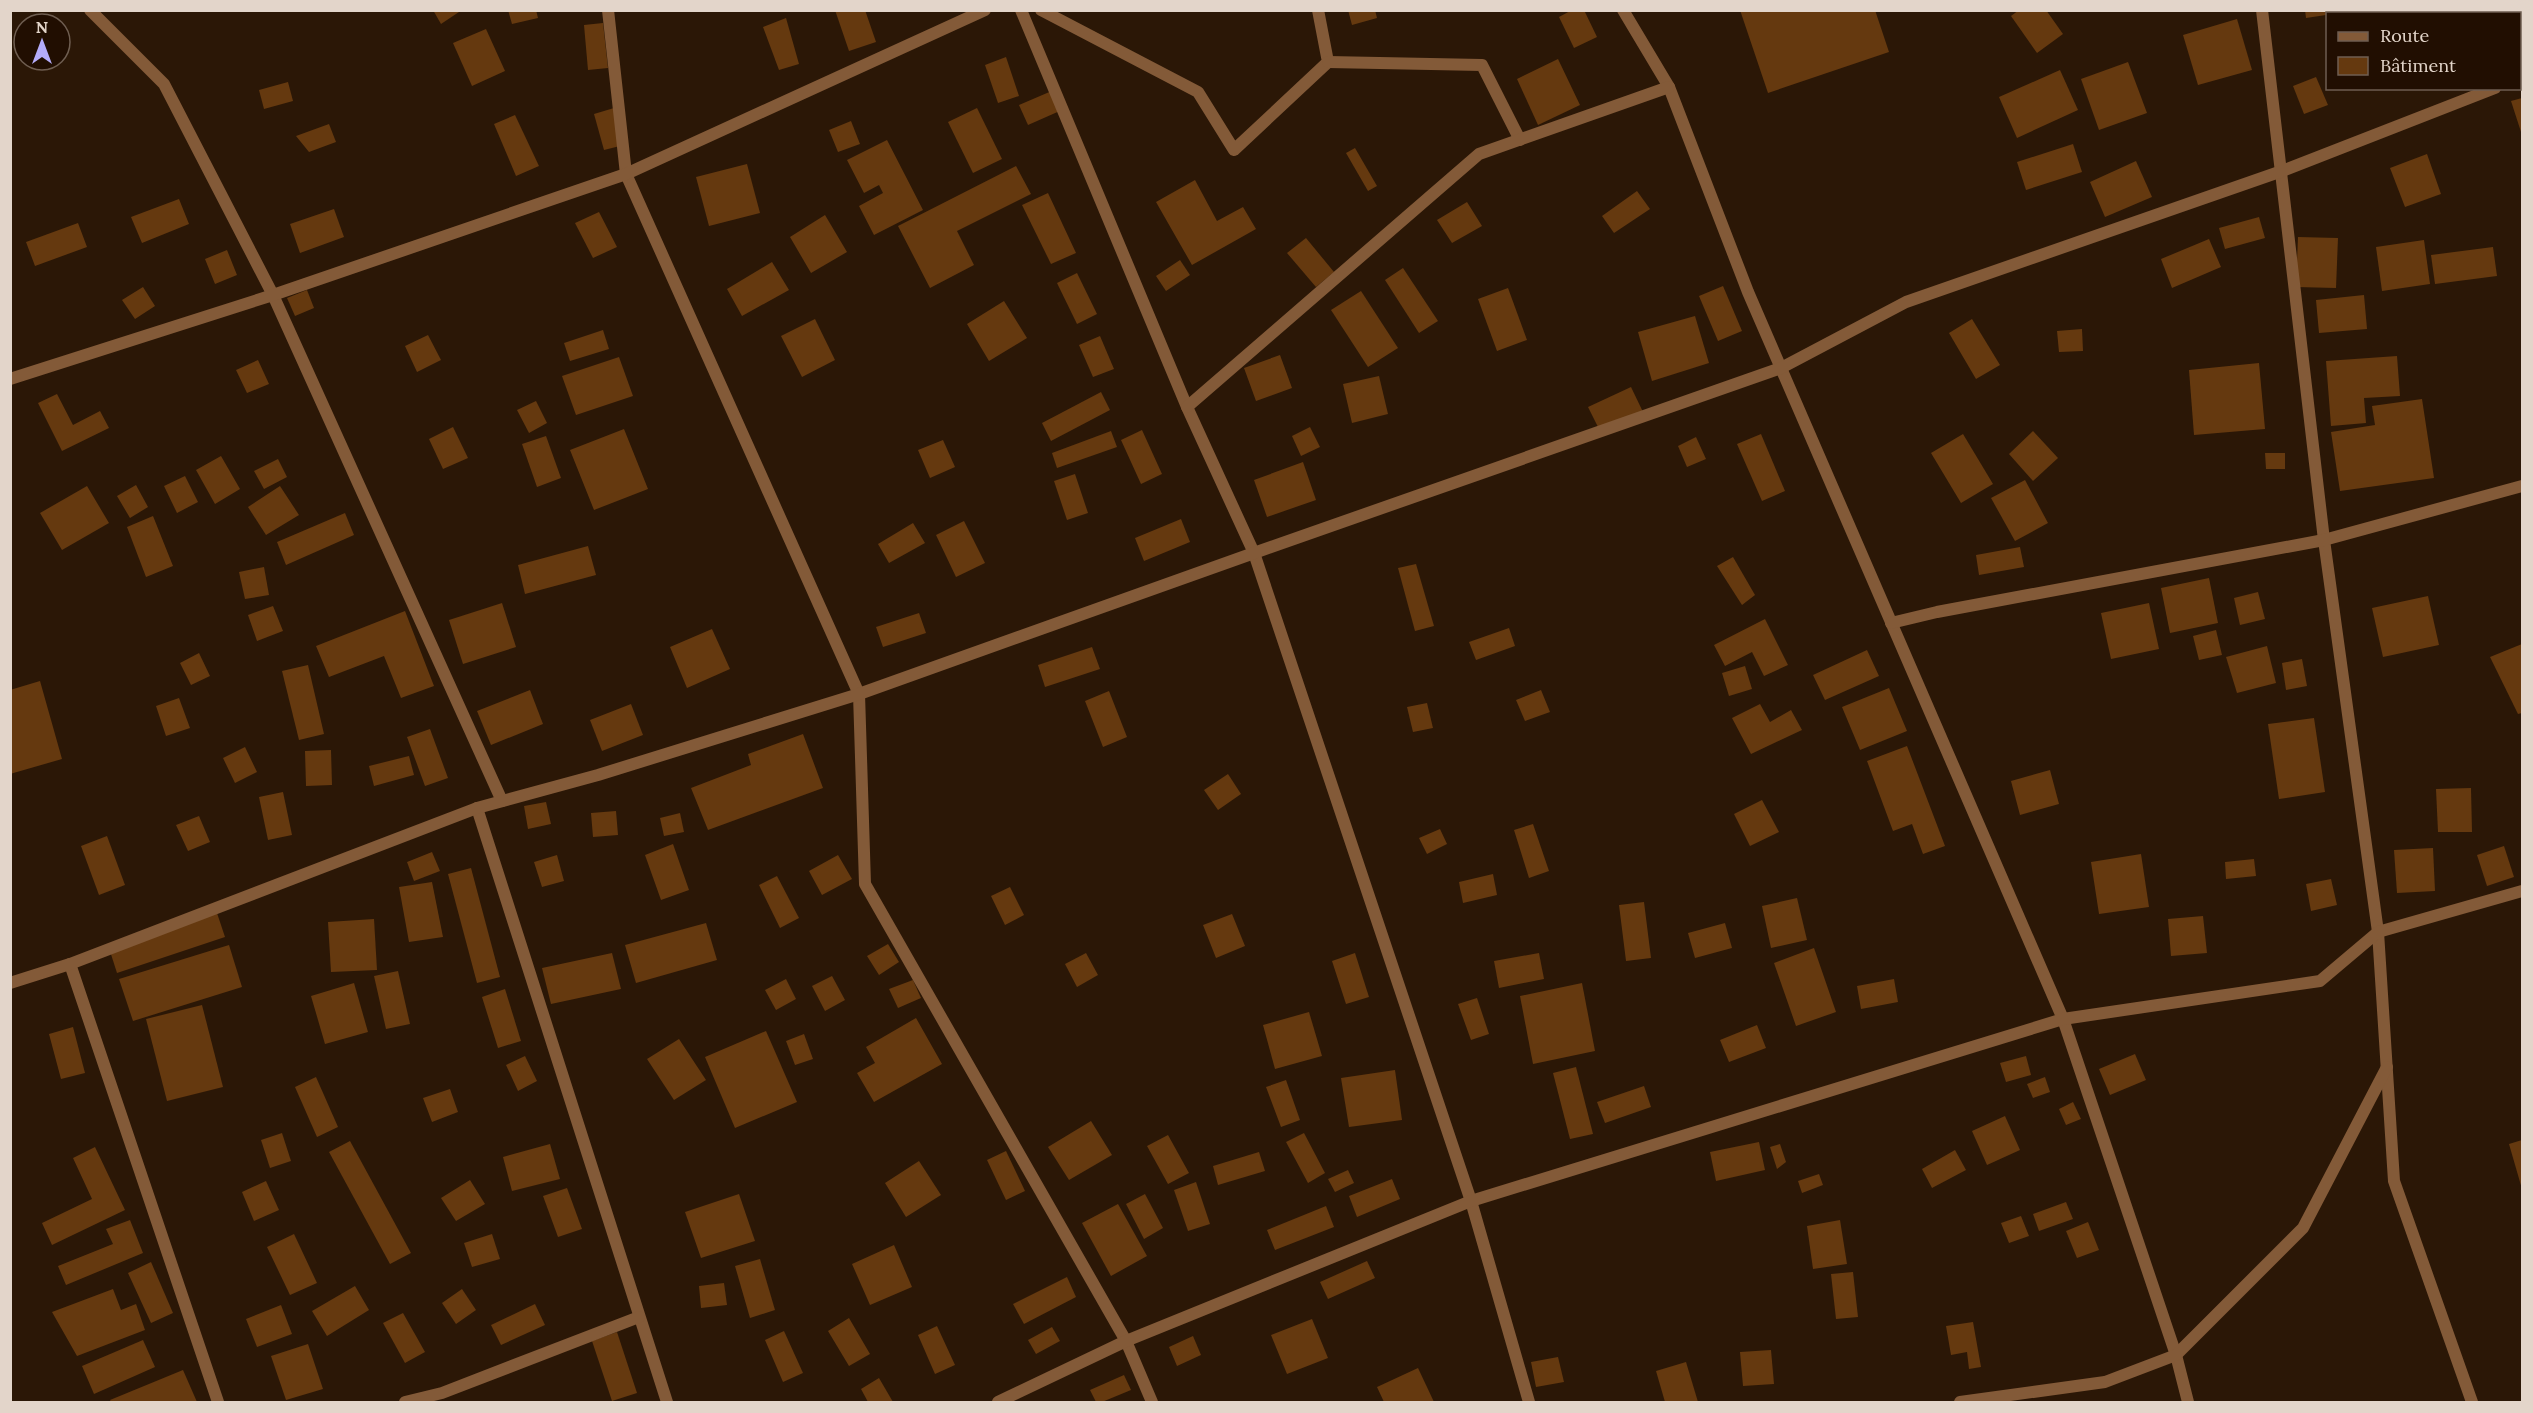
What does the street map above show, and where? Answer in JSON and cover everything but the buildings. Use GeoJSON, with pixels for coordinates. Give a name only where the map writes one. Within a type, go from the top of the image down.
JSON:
{"type":"FeatureCollection","features":[{"type":"Feature","properties":{"kind":"street"},"geometry":{"type":"LineString","coordinates":[[90,10],[164,84],[273,296],[502,801]]}},
{"type":"Feature","properties":{"kind":"street"},"geometry":{"type":"LineString","coordinates":[[608,10],[626,174],[859,694],[865,884],[1126,1341],[1152,1402]]}},
{"type":"Feature","properties":{"kind":"street"},"geometry":{"type":"LineString","coordinates":[[10,379],[273,296],[626,174],[985,10]]}},
{"type":"Feature","properties":{"kind":"street"},"geometry":{"type":"LineString","coordinates":[[1021,10],[1187,407],[1254,552],[1471,1201],[1530,1402]]}},
{"type":"Feature","properties":{"kind":"street"},"geometry":{"type":"LineString","coordinates":[[1041,10],[1198,92],[1234,150],[1328,62],[1482,65],[1520,140]]}},
{"type":"Feature","properties":{"kind":"street"},"geometry":{"type":"LineString","coordinates":[[1318,10],[1328,62]]}},
{"type":"Feature","properties":{"kind":"street"},"geometry":{"type":"LineString","coordinates":[[1623,10],[1669,87],[1748,292],[2063,1019],[2176,1355],[2188,1402]]}},
{"type":"Feature","properties":{"kind":"street"},"geometry":{"type":"LineString","coordinates":[[2262,10],[2324,540],[2378,932],[2394,1181],[2472,1402]]}},
{"type":"Feature","properties":{"kind":"street"},"geometry":{"type":"LineString","coordinates":[[1187,407],[1479,154],[1669,87]]}},
{"type":"Feature","properties":{"kind":"street"},"geometry":{"type":"LineString","coordinates":[[10,983],[70,964],[477,808],[598,775],[859,694],[1254,552],[1781,368],[1906,302],[2282,171],[2490,90]]}},
{"type":"Feature","properties":{"kind":"street"},"geometry":{"type":"LineString","coordinates":[[1891,624],[1937,612],[2324,540],[2523,486]]}},
{"type":"Feature","properties":{"kind":"street"},"geometry":{"type":"LineString","coordinates":[[477,808],[667,1402]]}},
{"type":"Feature","properties":{"kind":"street"},"geometry":{"type":"LineString","coordinates":[[998,1402],[1126,1341],[1471,1201],[2063,1019],[2320,981],[2378,932],[2523,891]]}},
{"type":"Feature","properties":{"kind":"street"},"geometry":{"type":"LineString","coordinates":[[70,964],[218,1402]]}},
{"type":"Feature","properties":{"kind":"street"},"geometry":{"type":"LineString","coordinates":[[1960,1402],[2105,1382],[2176,1355],[2303,1228],[2387,1067]]}},
{"type":"Feature","properties":{"kind":"street"},"geometry":{"type":"LineString","coordinates":[[405,1402],[442,1393],[639,1317]]}}]}
